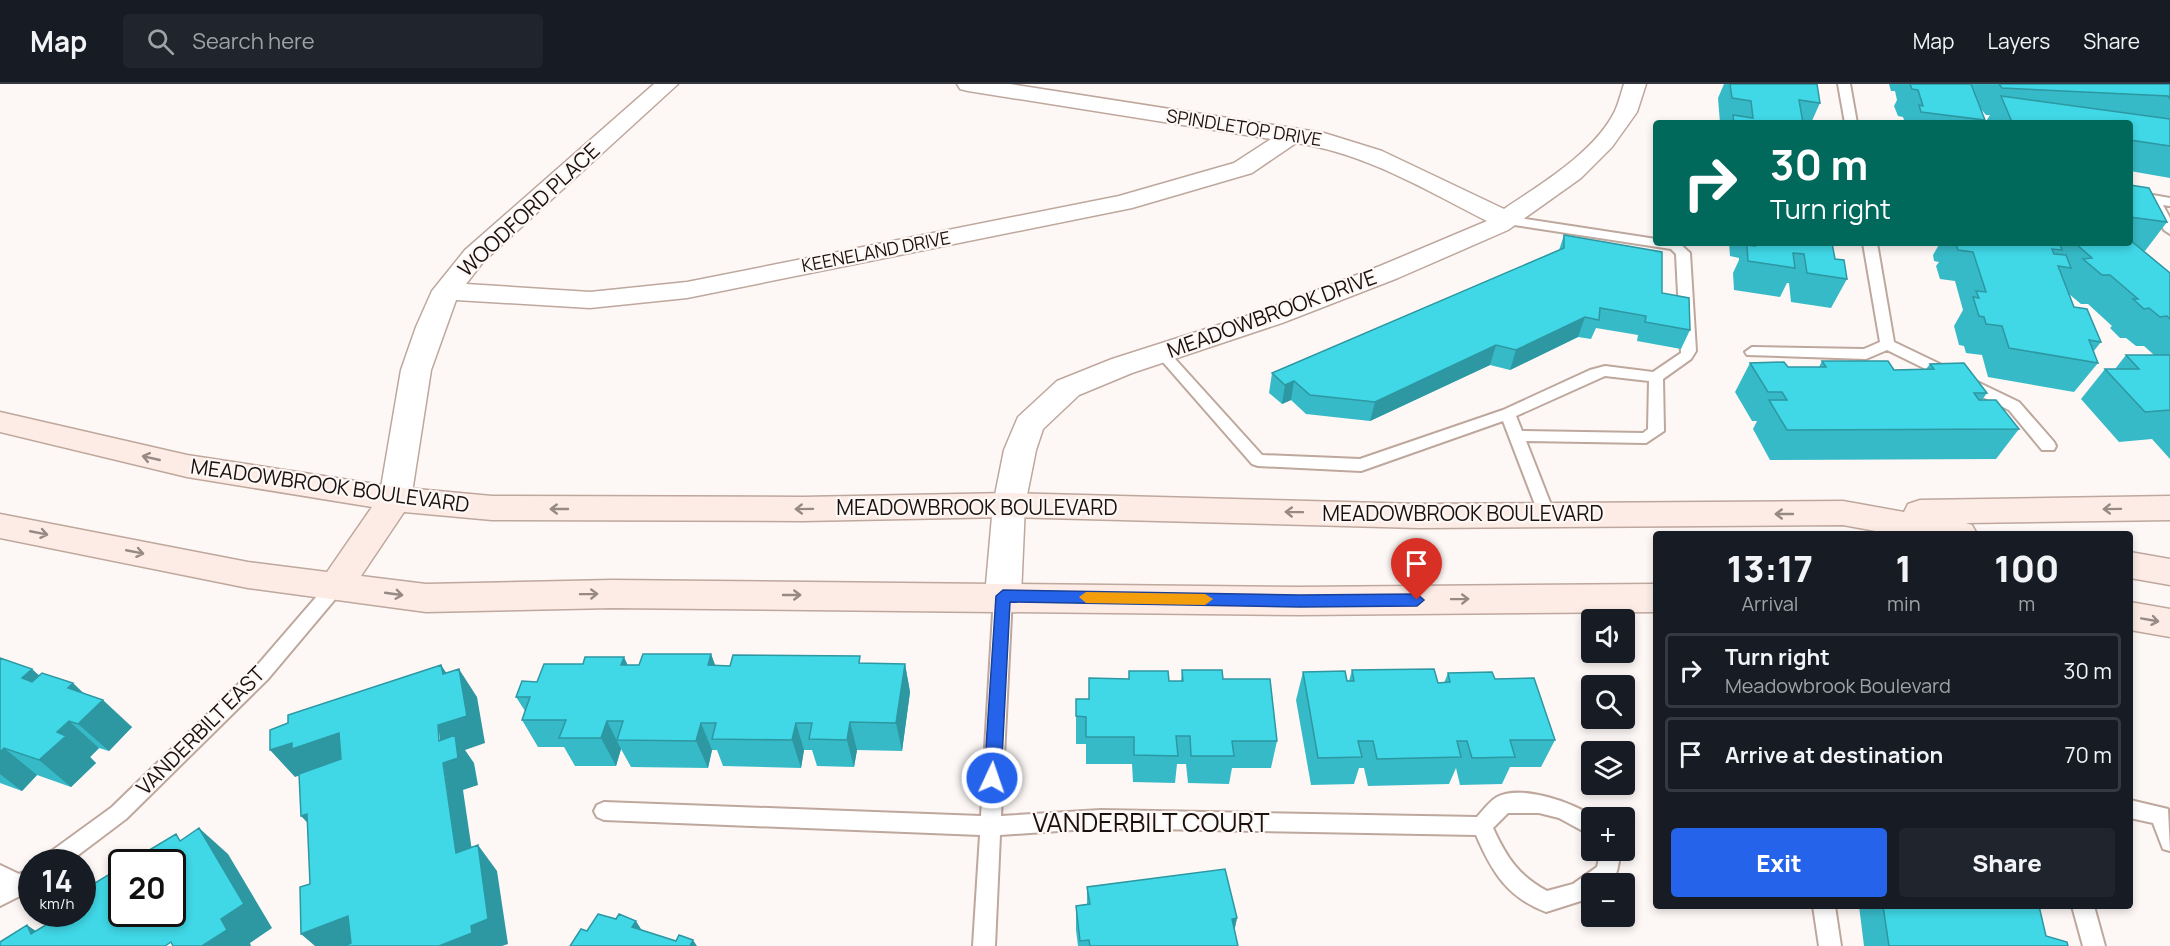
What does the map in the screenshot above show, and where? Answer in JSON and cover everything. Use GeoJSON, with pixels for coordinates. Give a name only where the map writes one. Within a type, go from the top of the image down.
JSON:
{"type":"FeatureCollection","features":[{"type":"Feature","properties":{"kind":"main road","name":"MEADOWBROOK BOULEVARD"},"geometry":{"type":"LineString","coordinates":[[0,422],[187,466],[395,499],[492,508],[803,509],[1009,505],[1419,516],[1843,513],[1943,531]]}},
{"type":"Feature","properties":{"kind":"main road"},"geometry":{"type":"LineString","coordinates":[[336,586],[395,499]]}},
{"type":"Feature","properties":{"kind":"main road"},"geometry":{"type":"LineString","coordinates":[[1843,513],[2170,508]]}},
{"type":"Feature","properties":{"kind":"main road"},"geometry":{"type":"LineString","coordinates":[[0,526],[248,575],[426,598],[612,594],[1003,596],[1300,601],[1653,598]]}},
{"type":"Feature","properties":{"kind":"main road"},"geometry":{"type":"LineString","coordinates":[[2133,566],[2170,572]]}},
{"type":"Feature","properties":{"kind":"main road"},"geometry":{"type":"LineString","coordinates":[[2133,617],[2170,623]]}},
{"type":"Feature","properties":{"kind":"street","name":"WOODFORD PLACE"},"geometry":{"type":"LineString","coordinates":[[395,499],[416,370],[430,327],[446,291],[474,256],[667,84]]}},
{"type":"Feature","properties":{"kind":"street","name":"SPINDLETOP DRIVE"},"geometry":{"type":"LineString","coordinates":[[968,84],[1323,140],[1374,156],[1506,220]]}},
{"type":"Feature","properties":{"kind":"street","name":"MEADOWBROOK DRIVE"},"geometry":{"type":"LineString","coordinates":[[1003,596],[1009,505],[1017,459],[1029,424],[1068,388],[1122,366],[1272,317],[1368,280],[1506,220],[1572,173],[1604,142],[1626,112],[1635,84]]}},
{"type":"Feature","properties":{"kind":"street","name":"KEENELAND DRIVE"},"geometry":{"type":"LineString","coordinates":[[446,291],[590,300],[687,290],[1123,203],[1243,168],[1264,156],[1291,135]]}},
{"type":"Feature","properties":{"kind":"lane"},"geometry":{"type":"LineString","coordinates":[[1844,84],[1850,120]]}},
{"type":"Feature","properties":{"kind":"lane"},"geometry":{"type":"LineString","coordinates":[[2133,196],[2170,202]]}},
{"type":"Feature","properties":{"kind":"lane"},"geometry":{"type":"LineString","coordinates":[[2154,199],[2170,230]]}},
{"type":"Feature","properties":{"kind":"lane"},"geometry":{"type":"LineString","coordinates":[[1506,220],[1653,243]]}},
{"type":"Feature","properties":{"kind":"lane"},"geometry":{"type":"LineString","coordinates":[[1162,353],[1258,460],[1361,465],[1508,414],[1595,373],[1605,371],[1656,377],[1686,356],[1689,351],[1683,253],[1675,246]]}},
{"type":"Feature","properties":{"kind":"lane"},"geometry":{"type":"LineString","coordinates":[[1871,246],[1887,344]]}},
{"type":"Feature","properties":{"kind":"lane"},"geometry":{"type":"LineString","coordinates":[[1752,352],[1866,354],[1887,344]]}},
{"type":"Feature","properties":{"kind":"lane"},"geometry":{"type":"LineString","coordinates":[[1887,344],[2014,406],[2048,446]]}},
{"type":"Feature","properties":{"kind":"lane"},"geometry":{"type":"LineString","coordinates":[[1516,436],[1646,438],[1656,430],[1656,377]]}},
{"type":"Feature","properties":{"kind":"lane"},"geometry":{"type":"LineString","coordinates":[[1508,414],[1547,515]]}},
{"type":"Feature","properties":{"kind":"lane","name":"VANDERBILT EAST"},"geometry":{"type":"LineString","coordinates":[[70,849],[118,813],[261,674],[336,586]]}},
{"type":"Feature","properties":{"kind":"lane"},"geometry":{"type":"LineString","coordinates":[[984,946],[1003,596]]}},
{"type":"Feature","properties":{"kind":"lane"},"geometry":{"type":"LineString","coordinates":[[1581,818],[1537,802],[1503,804],[1482,826],[1496,855],[1519,887],[1546,902],[1579,892],[1605,873],[1608,861]]}},
{"type":"Feature","properties":{"kind":"lane"},"geometry":{"type":"LineString","coordinates":[[2133,810],[2161,816],[2170,842]]}},
{"type":"Feature","properties":{"kind":"lane","name":"VANDERBILT COURT"},"geometry":{"type":"LineString","coordinates":[[604,811],[990,826],[1101,819],[1482,826]]}},
{"type":"Feature","properties":{"kind":"lane"},"geometry":{"type":"LineString","coordinates":[[0,875],[18,879]]}},
{"type":"Feature","properties":{"kind":"lane"},"geometry":{"type":"LineString","coordinates":[[0,896],[18,886]]}},
{"type":"Feature","properties":{"kind":"lane"},"geometry":{"type":"LineString","coordinates":[[1824,909],[1830,946]]}},
{"type":"Feature","properties":{"kind":"lane"},"geometry":{"type":"LineString","coordinates":[[2084,909],[2094,946]]}},
{"type":"Feature","properties":{"kind":"building"},"geometry":{"type":"Polygon","coordinates":[[[1730,84],[1817,84],[1820,103],[1799,100],[1802,120],[1734,120],[1733,115],[1753,118],[1751,101],[1732,98],[1730,84]]]}},
{"type":"Feature","properties":{"kind":"building"},"geometry":{"type":"Polygon","coordinates":[[[1910,84],[1971,84],[1985,120],[1921,112],[1919,105],[1923,106],[1918,90],[1912,89],[1910,84]]]}},
{"type":"Feature","properties":{"kind":"building"},"geometry":{"type":"Polygon","coordinates":[[[1999,84],[2169,84],[2170,99],[2168,96],[2002,88],[1999,84]]]}},
{"type":"Feature","properties":{"kind":"building"},"geometry":{"type":"Polygon","coordinates":[[[2001,96],[2170,119],[2170,146],[2133,140],[2133,120],[2011,120],[2001,96]]]}},
{"type":"Feature","properties":{"kind":"building"},"geometry":{"type":"Polygon","coordinates":[[[2133,185],[2149,188],[2167,222],[2133,217],[2133,185]]]}},
{"type":"Feature","properties":{"kind":"building"},"geometry":{"type":"Polygon","coordinates":[[[1564,235],[1662,252],[1662,293],[1689,298],[1690,330],[1645,322],[1646,316],[1600,308],[1599,320],[1585,317],[1516,350],[1496,345],[1375,402],[1310,395],[1294,381],[1285,385],[1272,373],[1564,248],[1564,235]]]}},
{"type":"Feature","properties":{"kind":"building"},"geometry":{"type":"Polygon","coordinates":[[[2133,242],[2170,273],[2170,319],[2167,316],[2160,317],[2149,308],[2144,309],[2133,299],[2138,299],[2110,275],[2102,275],[2083,259],[2092,258],[2078,246],[2133,246],[2133,242]]]}},
{"type":"Feature","properties":{"kind":"building"},"geometry":{"type":"Polygon","coordinates":[[[1747,246],[1833,246],[1835,259],[1844,260],[1847,279],[1807,273],[1804,254],[1793,253],[1795,268],[1748,261],[1747,246]]]}},
{"type":"Feature","properties":{"kind":"building"},"geometry":{"type":"Polygon","coordinates":[[[1957,246],[2061,246],[2062,250],[2052,249],[2054,254],[2066,255],[2071,268],[2058,266],[2074,307],[2087,309],[2101,342],[2089,340],[2098,363],[2009,348],[2002,326],[1986,324],[1984,317],[1979,316],[1973,297],[1979,298],[1976,291],[1986,292],[1973,252],[1958,250],[1957,246]]]}},
{"type":"Feature","properties":{"kind":"building"},"geometry":{"type":"Polygon","coordinates":[[[2126,355],[2170,355],[2170,410],[2145,412],[2105,369],[2139,369],[2126,355]]]}},
{"type":"Feature","properties":{"kind":"building"},"geometry":{"type":"Polygon","coordinates":[[[1822,361],[1888,361],[1894,370],[1934,369],[1930,364],[1964,363],[1987,393],[1974,393],[1979,400],[1996,400],[2019,429],[1787,430],[1769,400],[1787,400],[1782,392],[1768,392],[1750,363],[1784,362],[1788,367],[1826,367],[1822,361]]]}},
{"type":"Feature","properties":{"kind":"building"},"geometry":{"type":"Polygon","coordinates":[[[643,654],[711,654],[708,665],[730,666],[733,655],[860,656],[859,663],[905,664],[896,723],[850,722],[847,740],[809,739],[812,723],[796,723],[792,740],[712,739],[716,723],[701,723],[696,741],[617,740],[623,721],[607,721],[601,738],[559,738],[566,720],[522,720],[530,697],[516,697],[522,681],[537,682],[544,664],[583,664],[585,657],[624,657],[621,665],[639,665],[643,654]]]}},
{"type":"Feature","properties":{"kind":"building"},"geometry":{"type":"Polygon","coordinates":[[[0,658],[32,669],[22,678],[32,682],[42,673],[73,683],[68,688],[103,700],[78,724],[69,721],[57,732],[66,736],[39,760],[4,748],[0,752],[0,658]]]}},
{"type":"Feature","properties":{"kind":"building"},"geometry":{"type":"Polygon","coordinates":[[[441,665],[443,674],[459,669],[467,716],[438,725],[439,741],[455,735],[458,758],[443,763],[456,853],[478,845],[488,919],[471,926],[472,933],[439,946],[344,946],[351,943],[348,916],[301,934],[300,887],[310,884],[307,814],[301,816],[299,774],[341,759],[339,733],[292,749],[292,743],[270,750],[270,730],[288,723],[288,715],[441,665]]]}},
{"type":"Feature","properties":{"kind":"building"},"geometry":{"type":"Polygon","coordinates":[[[1434,669],[1438,683],[1450,682],[1448,673],[1492,672],[1495,679],[1534,678],[1555,740],[1510,740],[1515,757],[1472,758],[1467,741],[1457,741],[1461,757],[1377,759],[1373,741],[1358,741],[1362,757],[1318,758],[1303,672],[1345,671],[1347,681],[1354,681],[1352,670],[1434,669]]]}},
{"type":"Feature","properties":{"kind":"building"},"geometry":{"type":"Polygon","coordinates":[[[1182,670],[1222,670],[1223,679],[1270,679],[1277,741],[1232,741],[1234,756],[1191,756],[1190,736],[1176,736],[1178,756],[1134,755],[1134,737],[1086,737],[1086,717],[1076,716],[1076,699],[1089,699],[1089,678],[1129,679],[1129,671],[1168,671],[1169,681],[1183,681],[1182,670]]]}},
{"type":"Feature","properties":{"kind":"building"},"geometry":{"type":"Polygon","coordinates":[[[199,828],[244,904],[221,919],[227,930],[202,946],[173,946],[171,942],[165,946],[0,946],[0,942],[24,927],[28,927],[31,934],[43,927],[96,927],[96,882],[108,875],[108,927],[186,927],[186,849],[151,849],[176,834],[180,841],[199,828]]]}},
{"type":"Feature","properties":{"kind":"building"},"geometry":{"type":"Polygon","coordinates":[[[1225,869],[1237,918],[1232,919],[1238,946],[1090,946],[1089,940],[1080,941],[1076,906],[1090,904],[1087,887],[1225,869]]]}},
{"type":"Feature","properties":{"kind":"building"},"geometry":{"type":"Polygon","coordinates":[[[1883,909],[2040,909],[2046,936],[2067,942],[2068,946],[1889,946],[1883,909]]]}},
{"type":"Feature","properties":{"kind":"building"},"geometry":{"type":"Polygon","coordinates":[[[598,914],[616,919],[619,914],[636,921],[632,927],[676,941],[679,935],[693,940],[690,946],[570,946],[581,929],[587,931],[598,914]]]}},
{"type":"Feature","properties":{"kind":"slow traffic"},"geometry":{"type":"LineString","coordinates":[[1086,597],[1205,599]]}},
{"type":"Feature","properties":{"kind":"route"},"geometry":{"type":"LineString","coordinates":[[992,778],[1003,596],[1300,601],[1417,600]]}}]}
